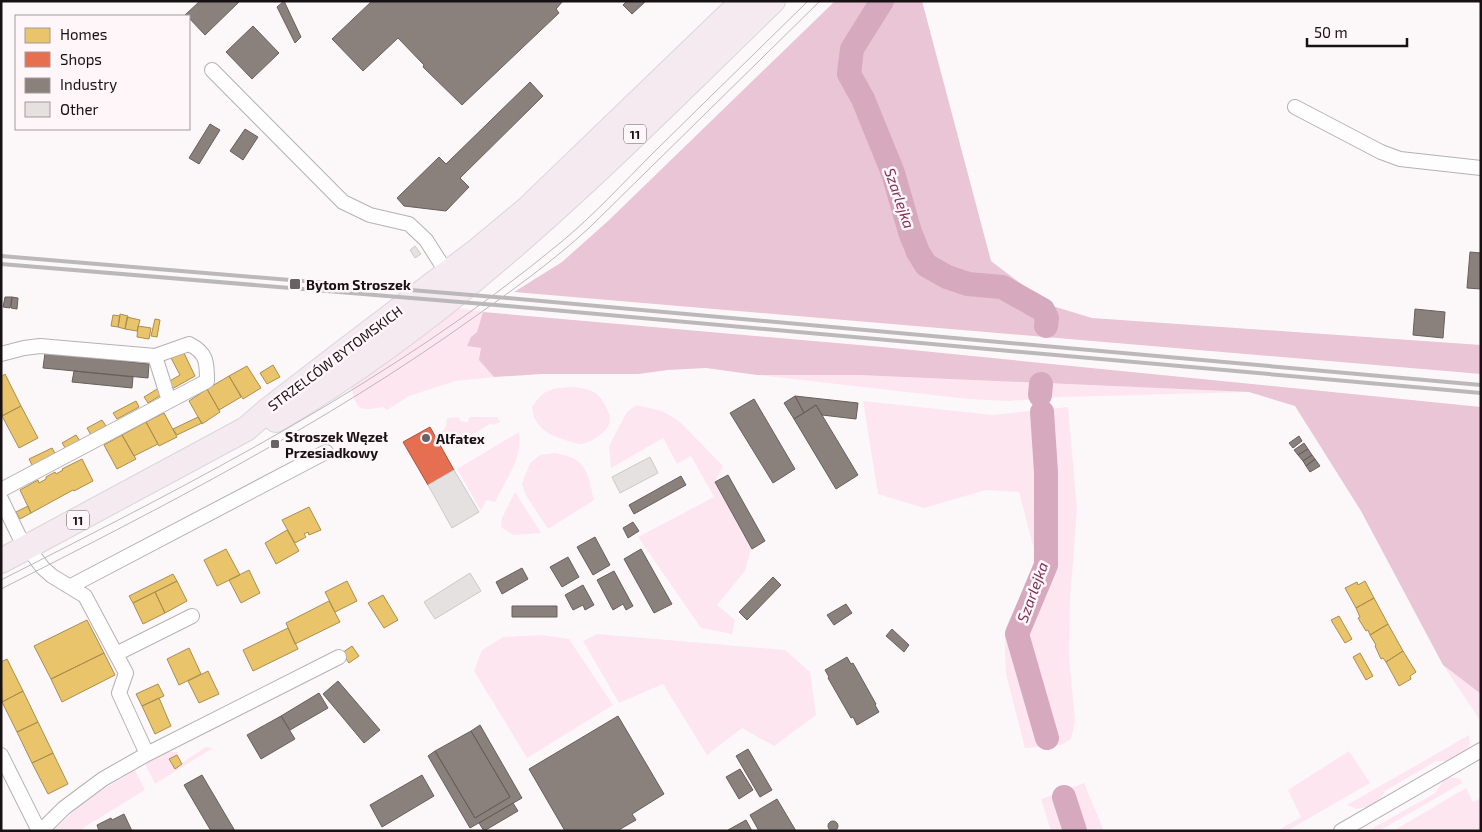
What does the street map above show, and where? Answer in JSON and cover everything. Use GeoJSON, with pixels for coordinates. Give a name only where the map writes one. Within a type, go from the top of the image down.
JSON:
{"type":"FeatureCollection","features":[{"type":"Feature","properties":{"kind":"highway","name":"STRZELCÓW BYTOMSKICH"},"geometry":{"type":"LineString","coordinates":[[1,561],[246,429],[290,393],[479,249],[527,209],[743,1]]}},
{"type":"Feature","properties":{"kind":"highway","name":"11"},"geometry":{"type":"LineString","coordinates":[[246,429],[275,420],[352,373],[411,330],[494,264],[560,206],[772,1]]}},
{"type":"Feature","properties":{"kind":"street"},"geometry":{"type":"LineString","coordinates":[[212,70],[343,202],[370,215],[409,224],[426,240],[447,273]]}},
{"type":"Feature","properties":{"kind":"street"},"geometry":{"type":"LineString","coordinates":[[1295,107],[1381,152],[1400,159],[1481,168]]}},
{"type":"Feature","properties":{"kind":"street"},"geometry":{"type":"LineString","coordinates":[[1,354],[40,346],[155,356],[189,344],[200,350],[207,364],[207,381],[1,490]]}},
{"type":"Feature","properties":{"kind":"street"},"geometry":{"type":"LineString","coordinates":[[155,356],[169,402]]}},
{"type":"Feature","properties":{"kind":"street"},"geometry":{"type":"LineString","coordinates":[[71,586],[326,452]]}},
{"type":"Feature","properties":{"kind":"street"},"geometry":{"type":"LineString","coordinates":[[1,499],[19,536],[43,568],[52,576],[85,596],[126,673],[119,693],[147,754]]}},
{"type":"Feature","properties":{"kind":"street"},"geometry":{"type":"LineString","coordinates":[[116,654],[192,616]]}},
{"type":"Feature","properties":{"kind":"street"},"geometry":{"type":"LineString","coordinates":[[1,755],[40,831],[64,808],[103,779],[147,754],[339,657]]}},
{"type":"Feature","properties":{"kind":"street"},"geometry":{"type":"LineString","coordinates":[[1341,831],[1481,750]]}},
{"type":"Feature","properties":{"kind":"shaded area"},"geometry":{"type":"Polygon","coordinates":[[[835,1],[922,1],[991,261],[1049,305],[1092,318],[1481,345],[1481,374],[514,292],[562,262],[608,221],[835,1]]]}},
{"type":"Feature","properties":{"kind":"shaded area"},"geometry":{"type":"Polygon","coordinates":[[[450,307],[483,312],[477,332],[471,337],[467,346],[481,348],[480,360],[494,377],[455,381],[409,396],[387,410],[383,407],[367,409],[359,407],[354,398],[350,383],[450,307]]]}},
{"type":"Feature","properties":{"kind":"shaded area"},"geometry":{"type":"Polygon","coordinates":[[[483,312],[882,347],[1481,407],[1481,694],[1443,665],[1361,511],[1295,406],[1249,392],[858,375],[757,375],[706,368],[638,374],[542,374],[494,377],[479,360],[481,348],[467,346],[471,337],[477,332],[483,312]]]}},
{"type":"Feature","properties":{"kind":"shaded area"},"geometry":{"type":"Polygon","coordinates":[[[757,375],[858,375],[1249,392],[1062,397],[1008,401],[968,399],[757,375]]]}},
{"type":"Feature","properties":{"kind":"shaded area"},"geometry":{"type":"Polygon","coordinates":[[[572,387],[592,391],[600,397],[610,417],[607,427],[600,436],[580,444],[558,438],[542,429],[535,420],[532,407],[544,393],[559,388],[572,387]]]}},
{"type":"Feature","properties":{"kind":"shaded area"},"geometry":{"type":"Polygon","coordinates":[[[863,401],[993,415],[1068,407],[1077,509],[1070,600],[1069,658],[1075,721],[1071,739],[1061,745],[1025,748],[1006,674],[1006,627],[1037,561],[1019,492],[986,490],[924,508],[878,494],[863,401]]]}},
{"type":"Feature","properties":{"kind":"shaded area"},"geometry":{"type":"Polygon","coordinates":[[[636,405],[662,411],[679,421],[723,466],[715,482],[751,549],[745,571],[717,605],[735,620],[732,634],[701,628],[638,537],[714,497],[691,456],[677,464],[663,438],[611,468],[609,446],[627,412],[636,405]]]}},
{"type":"Feature","properties":{"kind":"shaded area"},"geometry":{"type":"Polygon","coordinates":[[[459,417],[460,421],[468,422],[469,417],[497,417],[500,422],[493,425],[492,423],[459,442],[440,435],[446,426],[447,418],[459,417]]]}},
{"type":"Feature","properties":{"kind":"shaded area"},"geometry":{"type":"Polygon","coordinates":[[[519,432],[519,450],[513,468],[495,502],[486,500],[481,511],[457,469],[519,432]]]}},
{"type":"Feature","properties":{"kind":"shaded area"},"geometry":{"type":"Polygon","coordinates":[[[555,453],[580,463],[587,474],[594,500],[548,529],[525,494],[522,483],[530,463],[540,455],[555,453]]]}},
{"type":"Feature","properties":{"kind":"shaded area"},"geometry":{"type":"Polygon","coordinates":[[[515,492],[541,533],[513,535],[501,527],[502,518],[515,492]]]}},
{"type":"Feature","properties":{"kind":"shaded area"},"geometry":{"type":"Polygon","coordinates":[[[597,634],[785,650],[810,672],[816,715],[774,746],[742,728],[707,755],[663,684],[619,703],[583,641],[597,634]]]}},
{"type":"Feature","properties":{"kind":"shaded area"},"geometry":{"type":"Polygon","coordinates":[[[542,635],[569,639],[613,705],[527,758],[474,671],[482,650],[503,637],[542,635]]]}},
{"type":"Feature","properties":{"kind":"shaded area"},"geometry":{"type":"Polygon","coordinates":[[[1443,665],[1481,694],[1480,720],[1443,665]]]}},
{"type":"Feature","properties":{"kind":"shaded area"},"geometry":{"type":"Polygon","coordinates":[[[1469,735],[1470,745],[1457,757],[1449,761],[1436,761],[1385,791],[1378,802],[1356,809],[1347,805],[1469,735]]]}},
{"type":"Feature","properties":{"kind":"shaded area"},"geometry":{"type":"Polygon","coordinates":[[[206,747],[213,748],[155,784],[145,764],[168,752],[178,752],[177,755],[169,759],[175,768],[206,747]]]}},
{"type":"Feature","properties":{"kind":"shaded area"},"geometry":{"type":"Polygon","coordinates":[[[1349,751],[1370,783],[1287,831],[1277,831],[1301,817],[1288,790],[1349,751]]]}},
{"type":"Feature","properties":{"kind":"shaded area"},"geometry":{"type":"Polygon","coordinates":[[[135,770],[145,790],[83,828],[85,831],[53,831],[86,800],[135,770]]]}},
{"type":"Feature","properties":{"kind":"shaded area"},"geometry":{"type":"Polygon","coordinates":[[[1450,777],[1460,779],[1462,783],[1379,831],[1368,831],[1435,793],[1444,780],[1450,777]]]}},
{"type":"Feature","properties":{"kind":"shaded area"},"geometry":{"type":"Polygon","coordinates":[[[1084,783],[1104,831],[1051,831],[1041,799],[1084,783]]]}},
{"type":"Feature","properties":{"kind":"shaded area"},"geometry":{"type":"Polygon","coordinates":[[[1466,788],[1473,802],[1481,798],[1481,831],[1393,831],[1466,788]]]}},
{"type":"Feature","properties":{"kind":"building: Homes"},"geometry":{"type":"Polygon","coordinates":[[[120,314],[128,316],[125,329],[118,327],[120,314]]]}},
{"type":"Feature","properties":{"kind":"building: Homes"},"geometry":{"type":"Polygon","coordinates":[[[113,315],[120,316],[118,327],[111,326],[113,315]]]}},
{"type":"Feature","properties":{"kind":"building: Homes"},"geometry":{"type":"Polygon","coordinates":[[[127,317],[140,320],[137,331],[125,329],[127,317]]]}},
{"type":"Feature","properties":{"kind":"building: Homes"},"geometry":{"type":"Polygon","coordinates":[[[155,319],[160,320],[157,337],[151,336],[155,319]]]}},
{"type":"Feature","properties":{"kind":"building: Homes"},"geometry":{"type":"Polygon","coordinates":[[[138,326],[151,328],[149,339],[137,337],[138,326]]]}},
{"type":"Feature","properties":{"kind":"building: Homes"},"geometry":{"type":"Polygon","coordinates":[[[183,351],[195,376],[172,389],[168,382],[180,375],[171,358],[183,351]]]}},
{"type":"Feature","properties":{"kind":"building: Homes"},"geometry":{"type":"Polygon","coordinates":[[[273,365],[280,377],[267,384],[260,373],[273,365]]]}},
{"type":"Feature","properties":{"kind":"building: Homes"},"geometry":{"type":"Polygon","coordinates":[[[247,366],[261,388],[243,399],[229,376],[247,366]]]}},
{"type":"Feature","properties":{"kind":"building: Homes"},"geometry":{"type":"Polygon","coordinates":[[[5,374],[21,406],[2,416],[1,377],[5,374]]]}},
{"type":"Feature","properties":{"kind":"building: Homes"},"geometry":{"type":"Polygon","coordinates":[[[229,376],[241,397],[219,410],[207,389],[229,376]]]}},
{"type":"Feature","properties":{"kind":"building: Homes"},"geometry":{"type":"Polygon","coordinates":[[[159,388],[163,394],[148,403],[144,397],[159,388]]]}},
{"type":"Feature","properties":{"kind":"building: Homes"},"geometry":{"type":"Polygon","coordinates":[[[207,389],[220,412],[202,424],[189,401],[207,389]]]}},
{"type":"Feature","properties":{"kind":"building: Homes"},"geometry":{"type":"Polygon","coordinates":[[[136,401],[139,407],[117,419],[113,413],[136,401]]]}},
{"type":"Feature","properties":{"kind":"building: Homes"},"geometry":{"type":"Polygon","coordinates":[[[21,406],[38,438],[19,448],[2,416],[21,406]]]}},
{"type":"Feature","properties":{"kind":"building: Homes"},"geometry":{"type":"Polygon","coordinates":[[[164,413],[177,437],[159,446],[146,422],[164,413]]]}},
{"type":"Feature","properties":{"kind":"building: Homes"},"geometry":{"type":"Polygon","coordinates":[[[198,417],[202,423],[177,435],[173,429],[198,417]]]}},
{"type":"Feature","properties":{"kind":"building: Homes"},"geometry":{"type":"Polygon","coordinates":[[[102,420],[106,426],[91,435],[87,428],[102,420]]]}},
{"type":"Feature","properties":{"kind":"building: Homes"},"geometry":{"type":"Polygon","coordinates":[[[146,422],[158,444],[134,456],[122,435],[146,422]]]}},
{"type":"Feature","properties":{"kind":"building: Homes"},"geometry":{"type":"Polygon","coordinates":[[[76,435],[80,441],[66,449],[62,443],[76,435]]]}},
{"type":"Feature","properties":{"kind":"building: Homes"},"geometry":{"type":"Polygon","coordinates":[[[122,435],[136,459],[117,469],[104,445],[122,435]]]}},
{"type":"Feature","properties":{"kind":"building: Homes"},"geometry":{"type":"Polygon","coordinates":[[[52,448],[56,455],[33,467],[29,459],[52,448]]]}},
{"type":"Feature","properties":{"kind":"building: Homes"},"geometry":{"type":"Polygon","coordinates":[[[82,459],[93,481],[31,513],[20,490],[38,480],[39,483],[46,479],[46,477],[55,472],[56,474],[82,459]]]}},
{"type":"Feature","properties":{"kind":"building: Homes"},"geometry":{"type":"Polygon","coordinates":[[[28,506],[31,513],[20,519],[16,512],[28,506]]]}},
{"type":"Feature","properties":{"kind":"building: Homes"},"geometry":{"type":"Polygon","coordinates":[[[309,507],[321,530],[309,535],[308,532],[304,534],[306,537],[295,543],[282,520],[309,507]]]}},
{"type":"Feature","properties":{"kind":"building: Homes"},"geometry":{"type":"Polygon","coordinates":[[[287,530],[299,551],[276,564],[265,543],[287,530]]]}},
{"type":"Feature","properties":{"kind":"building: Homes"},"geometry":{"type":"Polygon","coordinates":[[[226,549],[240,575],[217,586],[204,560],[226,549]]]}},
{"type":"Feature","properties":{"kind":"building: Homes"},"geometry":{"type":"Polygon","coordinates":[[[249,570],[260,593],[241,603],[229,580],[249,570]]]}},
{"type":"Feature","properties":{"kind":"building: Homes"},"geometry":{"type":"Polygon","coordinates":[[[173,574],[177,581],[133,603],[129,596],[173,574]]]}},
{"type":"Feature","properties":{"kind":"building: Homes"},"geometry":{"type":"Polygon","coordinates":[[[177,581],[187,601],[165,613],[155,592],[177,581]]]}},
{"type":"Feature","properties":{"kind":"building: Homes"},"geometry":{"type":"Polygon","coordinates":[[[347,581],[357,601],[335,612],[325,592],[347,581]]]}},
{"type":"Feature","properties":{"kind":"building: Homes"},"geometry":{"type":"Polygon","coordinates":[[[1365,581],[1374,598],[1356,608],[1345,588],[1357,582],[1358,585],[1365,581]]]}},
{"type":"Feature","properties":{"kind":"building: Homes"},"geometry":{"type":"Polygon","coordinates":[[[155,592],[165,613],[143,624],[133,603],[155,592]]]}},
{"type":"Feature","properties":{"kind":"building: Homes"},"geometry":{"type":"Polygon","coordinates":[[[383,595],[398,620],[384,628],[368,603],[383,595]]]}},
{"type":"Feature","properties":{"kind":"building: Homes"},"geometry":{"type":"Polygon","coordinates":[[[1374,598],[1388,624],[1370,635],[1358,618],[1360,617],[1356,608],[1374,598]]]}},
{"type":"Feature","properties":{"kind":"building: Homes"},"geometry":{"type":"Polygon","coordinates":[[[329,601],[340,622],[295,644],[286,623],[329,601]]]}},
{"type":"Feature","properties":{"kind":"building: Homes"},"geometry":{"type":"Polygon","coordinates":[[[1339,616],[1352,639],[1345,643],[1331,620],[1339,616]]]}},
{"type":"Feature","properties":{"kind":"building: Homes"},"geometry":{"type":"Polygon","coordinates":[[[87,620],[104,653],[51,679],[34,646],[87,620]]]}},
{"type":"Feature","properties":{"kind":"building: Homes"},"geometry":{"type":"Polygon","coordinates":[[[1388,624],[1403,651],[1386,662],[1383,658],[1381,659],[1370,635],[1388,624]]]}},
{"type":"Feature","properties":{"kind":"building: Homes"},"geometry":{"type":"Polygon","coordinates":[[[288,628],[298,649],[253,671],[243,650],[288,628]]]}},
{"type":"Feature","properties":{"kind":"building: Homes"},"geometry":{"type":"Polygon","coordinates":[[[352,646],[359,656],[349,663],[342,653],[352,646]]]}},
{"type":"Feature","properties":{"kind":"building: Homes"},"geometry":{"type":"Polygon","coordinates":[[[189,648],[201,674],[179,685],[167,659],[189,648]]]}},
{"type":"Feature","properties":{"kind":"building: Homes"},"geometry":{"type":"Polygon","coordinates":[[[1403,651],[1416,672],[1410,676],[1411,679],[1399,686],[1386,662],[1403,651]]]}},
{"type":"Feature","properties":{"kind":"building: Homes"},"geometry":{"type":"Polygon","coordinates":[[[104,653],[115,675],[62,702],[51,679],[104,653]]]}},
{"type":"Feature","properties":{"kind":"building: Homes"},"geometry":{"type":"Polygon","coordinates":[[[1360,653],[1373,676],[1366,680],[1353,657],[1360,653]]]}},
{"type":"Feature","properties":{"kind":"building: Homes"},"geometry":{"type":"Polygon","coordinates":[[[7,659],[23,691],[2,702],[1,662],[7,659]]]}},
{"type":"Feature","properties":{"kind":"building: Homes"},"geometry":{"type":"Polygon","coordinates":[[[208,671],[219,694],[199,703],[188,681],[208,671]]]}},
{"type":"Feature","properties":{"kind":"building: Homes"},"geometry":{"type":"Polygon","coordinates":[[[158,684],[164,696],[142,706],[136,694],[158,684]]]}},
{"type":"Feature","properties":{"kind":"building: Homes"},"geometry":{"type":"Polygon","coordinates":[[[23,691],[38,722],[17,732],[2,702],[23,691]]]}},
{"type":"Feature","properties":{"kind":"building: Homes"},"geometry":{"type":"Polygon","coordinates":[[[159,698],[171,726],[155,734],[142,706],[159,698]]]}},
{"type":"Feature","properties":{"kind":"building: Homes"},"geometry":{"type":"Polygon","coordinates":[[[38,722],[53,753],[32,763],[17,732],[38,722]]]}},
{"type":"Feature","properties":{"kind":"building: Homes"},"geometry":{"type":"Polygon","coordinates":[[[53,753],[68,784],[48,794],[32,763],[53,753]]]}},
{"type":"Feature","properties":{"kind":"building: Homes"},"geometry":{"type":"Polygon","coordinates":[[[177,755],[182,764],[175,769],[169,759],[177,755]]]}},
{"type":"Feature","properties":{"kind":"building: Shops"},"geometry":{"type":"Polygon","coordinates":[[[430,427],[454,470],[428,485],[403,442],[430,427]]]}},
{"type":"Feature","properties":{"kind":"building: Industry"},"geometry":{"type":"Polygon","coordinates":[[[200,1],[240,1],[205,35],[190,19],[190,15],[185,15],[200,1]]]}},
{"type":"Feature","properties":{"kind":"building: Industry"},"geometry":{"type":"Polygon","coordinates":[[[284,1],[301,37],[295,43],[277,7],[284,1]]]}},
{"type":"Feature","properties":{"kind":"building: Industry"},"geometry":{"type":"Polygon","coordinates":[[[372,1],[563,1],[556,9],[559,13],[462,105],[423,67],[424,65],[398,38],[363,71],[332,39],[372,1]]]}},
{"type":"Feature","properties":{"kind":"building: Industry"},"geometry":{"type":"Polygon","coordinates":[[[627,1],[646,1],[632,14],[623,5],[627,1]]]}},
{"type":"Feature","properties":{"kind":"building: Industry"},"geometry":{"type":"Polygon","coordinates":[[[253,26],[279,53],[252,79],[226,52],[253,26]]]}},
{"type":"Feature","properties":{"kind":"building: Industry"},"geometry":{"type":"Polygon","coordinates":[[[530,82],[543,96],[460,178],[469,187],[446,211],[404,206],[397,198],[439,157],[446,164],[530,82]]]}},
{"type":"Feature","properties":{"kind":"building: Industry"},"geometry":{"type":"Polygon","coordinates":[[[210,124],[220,130],[199,164],[189,158],[210,124]]]}},
{"type":"Feature","properties":{"kind":"building: Industry"},"geometry":{"type":"Polygon","coordinates":[[[245,129],[258,137],[243,160],[230,151],[245,129]]]}},
{"type":"Feature","properties":{"kind":"building: Industry"},"geometry":{"type":"Polygon","coordinates":[[[1470,252],[1481,253],[1481,289],[1467,288],[1470,252]]]}},
{"type":"Feature","properties":{"kind":"building: Industry"},"geometry":{"type":"Polygon","coordinates":[[[5,297],[12,297],[10,308],[3,307],[5,297]]]}},
{"type":"Feature","properties":{"kind":"building: Industry"},"geometry":{"type":"Polygon","coordinates":[[[12,297],[18,298],[17,309],[11,308],[12,297]]]}},
{"type":"Feature","properties":{"kind":"building: Industry"},"geometry":{"type":"Polygon","coordinates":[[[1415,309],[1445,312],[1443,338],[1413,335],[1415,309]]]}},
{"type":"Feature","properties":{"kind":"building: Industry"},"geometry":{"type":"Polygon","coordinates":[[[45,353],[149,364],[148,378],[43,368],[45,353]]]}},
{"type":"Feature","properties":{"kind":"building: Industry"},"geometry":{"type":"Polygon","coordinates":[[[74,371],[133,377],[132,388],[72,382],[74,371]]]}},
{"type":"Feature","properties":{"kind":"building: Industry"},"geometry":{"type":"Polygon","coordinates":[[[795,396],[804,413],[794,419],[784,403],[795,396]]]}},
{"type":"Feature","properties":{"kind":"building: Industry"},"geometry":{"type":"Polygon","coordinates":[[[795,396],[858,403],[856,419],[822,415],[816,405],[804,413],[795,396]]]}},
{"type":"Feature","properties":{"kind":"building: Industry"},"geometry":{"type":"Polygon","coordinates":[[[754,399],[795,469],[773,483],[730,413],[754,399]]]}},
{"type":"Feature","properties":{"kind":"building: Industry"},"geometry":{"type":"Polygon","coordinates":[[[816,405],[858,475],[836,489],[794,419],[816,405]]]}},
{"type":"Feature","properties":{"kind":"building: Industry"},"geometry":{"type":"Polygon","coordinates":[[[1299,436],[1302,441],[1293,448],[1289,443],[1299,436]]]}},
{"type":"Feature","properties":{"kind":"building: Industry"},"geometry":{"type":"Polygon","coordinates":[[[1304,443],[1308,449],[1298,455],[1294,450],[1304,443]]]}},
{"type":"Feature","properties":{"kind":"building: Industry"},"geometry":{"type":"Polygon","coordinates":[[[1308,449],[1312,455],[1303,461],[1298,455],[1308,449]]]}},
{"type":"Feature","properties":{"kind":"building: Industry"},"geometry":{"type":"Polygon","coordinates":[[[1312,455],[1315,459],[1306,466],[1303,461],[1312,455]]]}},
{"type":"Feature","properties":{"kind":"building: Industry"},"geometry":{"type":"Polygon","coordinates":[[[1315,459],[1320,466],[1310,472],[1306,466],[1315,459]]]}},
{"type":"Feature","properties":{"kind":"building: Industry"},"geometry":{"type":"Polygon","coordinates":[[[728,475],[765,541],[752,549],[715,482],[728,475]]]}},
{"type":"Feature","properties":{"kind":"building: Industry"},"geometry":{"type":"Polygon","coordinates":[[[681,476],[686,485],[634,514],[629,505],[681,476]]]}},
{"type":"Feature","properties":{"kind":"building: Industry"},"geometry":{"type":"Polygon","coordinates":[[[633,522],[639,531],[628,538],[623,528],[633,522]]]}},
{"type":"Feature","properties":{"kind":"building: Industry"},"geometry":{"type":"Polygon","coordinates":[[[595,537],[610,565],[593,575],[577,547],[595,537]]]}},
{"type":"Feature","properties":{"kind":"building: Industry"},"geometry":{"type":"Polygon","coordinates":[[[641,549],[672,604],[654,613],[624,559],[641,549]]]}},
{"type":"Feature","properties":{"kind":"building: Industry"},"geometry":{"type":"Polygon","coordinates":[[[568,557],[579,577],[562,587],[550,567],[568,557]]]}},
{"type":"Feature","properties":{"kind":"building: Industry"},"geometry":{"type":"Polygon","coordinates":[[[522,568],[528,579],[502,594],[496,582],[522,568]]]}},
{"type":"Feature","properties":{"kind":"building: Industry"},"geometry":{"type":"Polygon","coordinates":[[[614,571],[633,606],[626,610],[623,604],[613,610],[597,580],[614,571]]]}},
{"type":"Feature","properties":{"kind":"building: Industry"},"geometry":{"type":"Polygon","coordinates":[[[773,577],[781,585],[747,620],[739,612],[773,577]]]}},
{"type":"Feature","properties":{"kind":"building: Industry"},"geometry":{"type":"Polygon","coordinates":[[[583,585],[594,605],[585,610],[583,605],[573,610],[565,595],[583,585]]]}},
{"type":"Feature","properties":{"kind":"building: Industry"},"geometry":{"type":"Polygon","coordinates":[[[846,604],[852,613],[834,625],[827,615],[846,604]]]}},
{"type":"Feature","properties":{"kind":"building: Industry"},"geometry":{"type":"Polygon","coordinates":[[[512,606],[557,606],[557,617],[512,617],[512,606]]]}},
{"type":"Feature","properties":{"kind":"building: Industry"},"geometry":{"type":"Polygon","coordinates":[[[892,629],[909,645],[904,652],[886,636],[892,629]]]}},
{"type":"Feature","properties":{"kind":"building: Industry"},"geometry":{"type":"Polygon","coordinates":[[[847,657],[851,664],[853,663],[879,712],[857,725],[853,717],[851,718],[825,670],[847,657]]]}},
{"type":"Feature","properties":{"kind":"building: Industry"},"geometry":{"type":"Polygon","coordinates":[[[338,681],[380,730],[364,743],[323,694],[338,681]]]}},
{"type":"Feature","properties":{"kind":"building: Industry"},"geometry":{"type":"Polygon","coordinates":[[[319,693],[328,708],[290,730],[281,716],[319,693]]]}},
{"type":"Feature","properties":{"kind":"building: Industry"},"geometry":{"type":"Polygon","coordinates":[[[281,716],[295,739],[261,759],[247,735],[281,716]]]}},
{"type":"Feature","properties":{"kind":"building: Industry"},"geometry":{"type":"Polygon","coordinates":[[[618,716],[664,794],[632,814],[636,820],[617,831],[565,831],[529,769],[618,716]]]}},
{"type":"Feature","properties":{"kind":"building: Industry"},"geometry":{"type":"Polygon","coordinates":[[[480,725],[522,798],[470,828],[428,756],[435,751],[475,818],[510,797],[471,731],[480,725]]]}},
{"type":"Feature","properties":{"kind":"building: Industry"},"geometry":{"type":"Polygon","coordinates":[[[471,731],[510,797],[475,818],[435,751],[471,731]]]}},
{"type":"Feature","properties":{"kind":"building: Industry"},"geometry":{"type":"Polygon","coordinates":[[[748,749],[772,790],[760,797],[736,756],[748,749]]]}},
{"type":"Feature","properties":{"kind":"building: Industry"},"geometry":{"type":"Polygon","coordinates":[[[740,769],[753,790],[739,799],[726,777],[740,769]]]}},
{"type":"Feature","properties":{"kind":"building: Industry"},"geometry":{"type":"Polygon","coordinates":[[[202,775],[235,831],[211,831],[184,785],[202,775]]]}},
{"type":"Feature","properties":{"kind":"building: Industry"},"geometry":{"type":"Polygon","coordinates":[[[422,775],[434,796],[382,827],[370,805],[422,775]]]}},
{"type":"Feature","properties":{"kind":"building: Industry"},"geometry":{"type":"Polygon","coordinates":[[[777,799],[796,831],[759,831],[750,815],[777,799]]]}},
{"type":"Feature","properties":{"kind":"building: Industry"},"geometry":{"type":"Polygon","coordinates":[[[513,803],[518,811],[484,831],[479,823],[513,803]]]}},
{"type":"Feature","properties":{"kind":"building: Industry"},"geometry":{"type":"Polygon","coordinates":[[[124,814],[132,831],[99,831],[97,825],[124,814]]]}},
{"type":"Feature","properties":{"kind":"building: Industry"},"geometry":{"type":"Polygon","coordinates":[[[746,820],[752,831],[728,831],[728,830],[746,820]]]}},
{"type":"Feature","properties":{"kind":"building: Industry"},"geometry":{"type":"Polygon","coordinates":[[[833,821],[838,826],[833,831],[828,826],[833,821]]]}},
{"type":"Feature","properties":{"kind":"building: Other"},"geometry":{"type":"Polygon","coordinates":[[[415,246],[421,254],[415,258],[410,250],[415,246]]]}},
{"type":"Feature","properties":{"kind":"building: Other"},"geometry":{"type":"Polygon","coordinates":[[[650,457],[658,473],[620,493],[612,477],[650,457]]]}},
{"type":"Feature","properties":{"kind":"building: Other"},"geometry":{"type":"Polygon","coordinates":[[[454,470],[479,512],[452,528],[428,485],[454,470]]]}},
{"type":"Feature","properties":{"kind":"building: Other"},"geometry":{"type":"Polygon","coordinates":[[[470,573],[481,591],[435,619],[424,602],[470,573]]]}},
{"type":"Feature","properties":{"kind":"waterway","name":"Szarlejka"},"geometry":{"type":"LineString","coordinates":[[882,1],[852,49],[849,74],[863,99],[893,173],[910,232],[918,252],[926,265],[947,277],[968,284],[1002,287],[1043,310],[1047,318],[1046,326]]}},
{"type":"Feature","properties":{"kind":"waterway","name":"Szarlejka"},"geometry":{"type":"LineString","coordinates":[[1040,395],[1041,384]]}},
{"type":"Feature","properties":{"kind":"waterway","name":"Szarlejka"},"geometry":{"type":"LineString","coordinates":[[1042,412],[1046,472],[1046,565],[1017,634],[1047,738]]}},
{"type":"Feature","properties":{"kind":"waterway","name":"Szarlejka"},"geometry":{"type":"LineString","coordinates":[[1064,797],[1075,831]]}},
{"type":"Feature","properties":{"kind":"tram line"},"geometry":{"type":"LineString","coordinates":[[1,580],[146,506],[290,427],[429,341],[496,293],[584,222],[808,1]]}},
{"type":"Feature","properties":{"kind":"tram line"},"geometry":{"type":"LineString","coordinates":[[1,589],[183,495],[301,429],[417,357],[503,297],[547,264],[589,228],[820,1]]}},
{"type":"Feature","properties":{"kind":"railway"},"geometry":{"type":"LineString","coordinates":[[1,256],[507,298],[1481,385]]}},
{"type":"Feature","properties":{"kind":"railway"},"geometry":{"type":"LineString","coordinates":[[1,264],[496,305],[1481,393]]}},
{"type":"Feature","properties":{"kind":"place","name":"Bytom Stroszek"},"geometry":{"type":"Point","coordinates":[295,284]}},
{"type":"Feature","properties":{"kind":"place","name":"Alfatex"},"geometry":{"type":"Point","coordinates":[426,438]}},
{"type":"Feature","properties":{"kind":"place","name":"Stroszek Węzeł Przesiadkowy"},"geometry":{"type":"Point","coordinates":[275,444]}}]}
